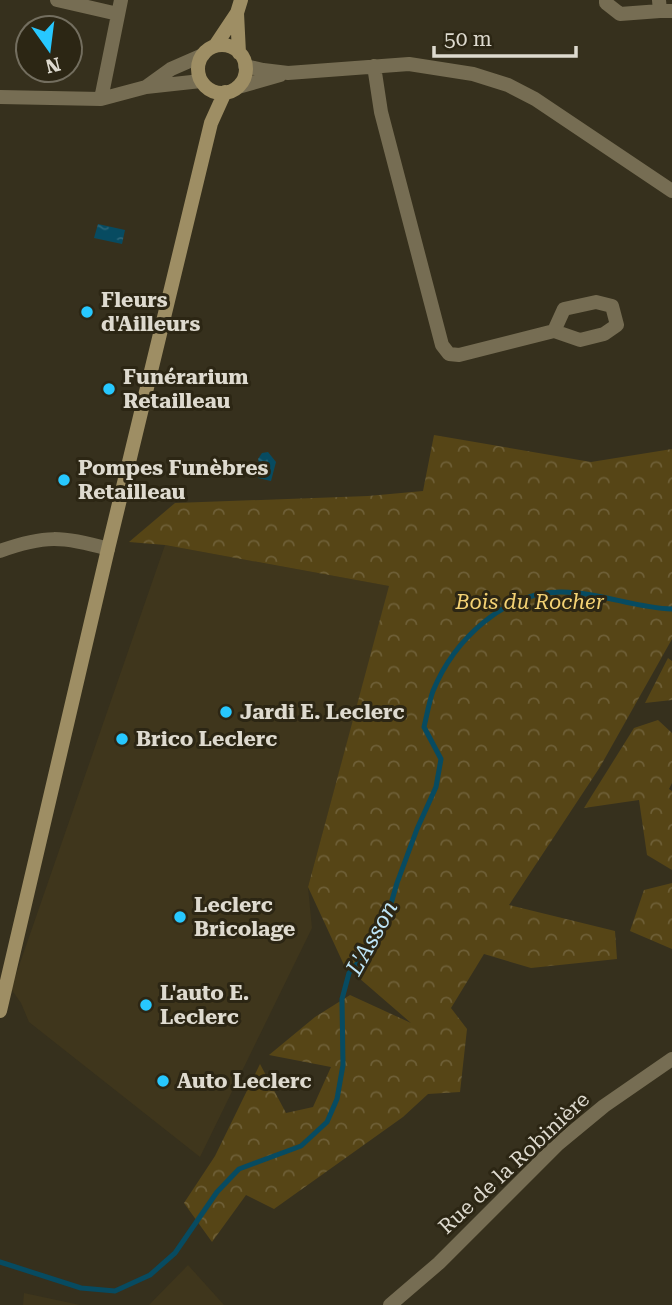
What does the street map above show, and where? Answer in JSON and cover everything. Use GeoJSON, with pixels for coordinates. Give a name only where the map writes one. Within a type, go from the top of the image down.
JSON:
{"type":"FeatureCollection","features":[{"type":"Feature","properties":{"kind":"main road"},"geometry":{"type":"LineString","coordinates":[[211,123],[209,104],[198,72],[203,55],[215,46],[239,7]]}},
{"type":"Feature","properties":{"kind":"main road"},"geometry":{"type":"LineString","coordinates":[[0,1011],[6,960],[211,123],[231,90],[244,76],[239,7]]}},
{"type":"Feature","properties":{"kind":"main road"},"geometry":{"type":"LineString","coordinates":[[215,46],[228,46],[242,59]]}},
{"type":"Feature","properties":{"kind":"main road"},"geometry":{"type":"LineString","coordinates":[[203,84],[213,92],[231,90]]}},
{"type":"Feature","properties":{"kind":"street"},"geometry":{"type":"LineString","coordinates":[[57,0],[119,7],[101,99]]}},
{"type":"Feature","properties":{"kind":"street"},"geometry":{"type":"LineString","coordinates":[[606,0],[620,13],[664,7]]}},
{"type":"Feature","properties":{"kind":"street"},"geometry":{"type":"LineString","coordinates":[[146,88],[171,69],[203,55]]}},
{"type":"Feature","properties":{"kind":"street"},"geometry":{"type":"LineString","coordinates":[[242,59],[263,71],[288,73],[409,64],[473,74],[508,85],[535,99],[672,191]]}},
{"type":"Feature","properties":{"kind":"street"},"geometry":{"type":"LineString","coordinates":[[374,66],[381,112],[442,345],[449,354],[459,355],[554,331]]}},
{"type":"Feature","properties":{"kind":"street"},"geometry":{"type":"LineString","coordinates":[[231,90],[288,73]]}},
{"type":"Feature","properties":{"kind":"street"},"geometry":{"type":"LineString","coordinates":[[0,96],[101,99],[146,88],[203,84]]}},
{"type":"Feature","properties":{"kind":"street"},"geometry":{"type":"LineString","coordinates":[[0,551],[25,542],[57,537],[108,548]]}},
{"type":"Feature","properties":{"kind":"street","name":"Rue de la Robinière"},"geometry":{"type":"LineString","coordinates":[[390,1305],[439,1263],[558,1144],[604,1106],[672,1059]]}},
{"type":"Feature","properties":{"kind":"shaded area"},"geometry":{"type":"Polygon","coordinates":[[[165,545],[390,586],[308,887],[312,928],[200,1157],[29,1022],[11,989],[165,545]]]}},
{"type":"Feature","properties":{"kind":"shaded area"},"geometry":{"type":"Polygon","coordinates":[[[188,1265],[224,1305],[149,1305],[188,1265]]]}},
{"type":"Feature","properties":{"kind":"shaded area"},"geometry":{"type":"Polygon","coordinates":[[[24,1293],[80,1305],[23,1305],[24,1293]]]}},
{"type":"Feature","properties":{"kind":"green space","name":"Bois du Rocher"},"geometry":{"type":"Polygon","coordinates":[[[434,435],[591,462],[672,449],[672,639],[600,767],[509,905],[615,931],[617,959],[531,968],[484,954],[451,1008],[467,1029],[460,1092],[428,1094],[403,1117],[274,1209],[246,1195],[212,1242],[184,1203],[215,1156],[260,1064],[286,1113],[313,1107],[331,1067],[269,1055],[315,1017],[350,995],[411,1023],[344,965],[308,887],[389,586],[165,545],[129,542],[175,503],[368,496],[423,491],[434,435]]]}},
{"type":"Feature","properties":{"kind":"green space"},"geometry":{"type":"Polygon","coordinates":[[[668,658],[672,661],[672,700],[645,703],[668,658]]]}},
{"type":"Feature","properties":{"kind":"green space"},"geometry":{"type":"Polygon","coordinates":[[[658,720],[672,733],[672,783],[669,789],[672,791],[672,870],[647,855],[639,800],[584,808],[634,728],[658,720]]]}},
{"type":"Feature","properties":{"kind":"green space"},"geometry":{"type":"Polygon","coordinates":[[[672,883],[672,949],[630,931],[644,890],[672,883]]]}},
{"type":"Feature","properties":{"kind":"water"},"geometry":{"type":"Polygon","coordinates":[[[98,224],[125,230],[122,244],[94,238],[98,224]]]}},
{"type":"Feature","properties":{"kind":"water"},"geometry":{"type":"Polygon","coordinates":[[[268,452],[276,462],[271,481],[258,478],[258,459],[262,453],[268,452]]]}},
{"type":"Feature","properties":{"kind":"waterway","name":"L'Asson"},"geometry":{"type":"LineString","coordinates":[[0,1262],[81,1288],[115,1291],[150,1275],[175,1253],[217,1192],[239,1169],[301,1146],[327,1122],[337,1099],[343,1065],[342,999],[349,973],[386,921],[417,829],[436,787],[441,759],[424,727],[433,691],[454,654],[484,622],[501,610],[540,594],[575,593],[672,609]]}},
{"type":"Feature","properties":{"kind":"place","name":"Fleurs d'Ailleurs"},"geometry":{"type":"Point","coordinates":[87,312]}},
{"type":"Feature","properties":{"kind":"place","name":"Funérarium Retailleau"},"geometry":{"type":"Point","coordinates":[109,389]}},
{"type":"Feature","properties":{"kind":"place","name":"Pompes Funèbres Retailleau"},"geometry":{"type":"Point","coordinates":[64,480]}},
{"type":"Feature","properties":{"kind":"place","name":"Jardi E. Leclerc"},"geometry":{"type":"Point","coordinates":[226,712]}},
{"type":"Feature","properties":{"kind":"place","name":"Brico Leclerc"},"geometry":{"type":"Point","coordinates":[122,739]}},
{"type":"Feature","properties":{"kind":"place","name":"Leclerc Bricolage"},"geometry":{"type":"Point","coordinates":[180,917]}},
{"type":"Feature","properties":{"kind":"place","name":"L'auto E. Leclerc"},"geometry":{"type":"Point","coordinates":[146,1005]}},
{"type":"Feature","properties":{"kind":"place","name":"Auto Leclerc"},"geometry":{"type":"Point","coordinates":[163,1081]}}]}
